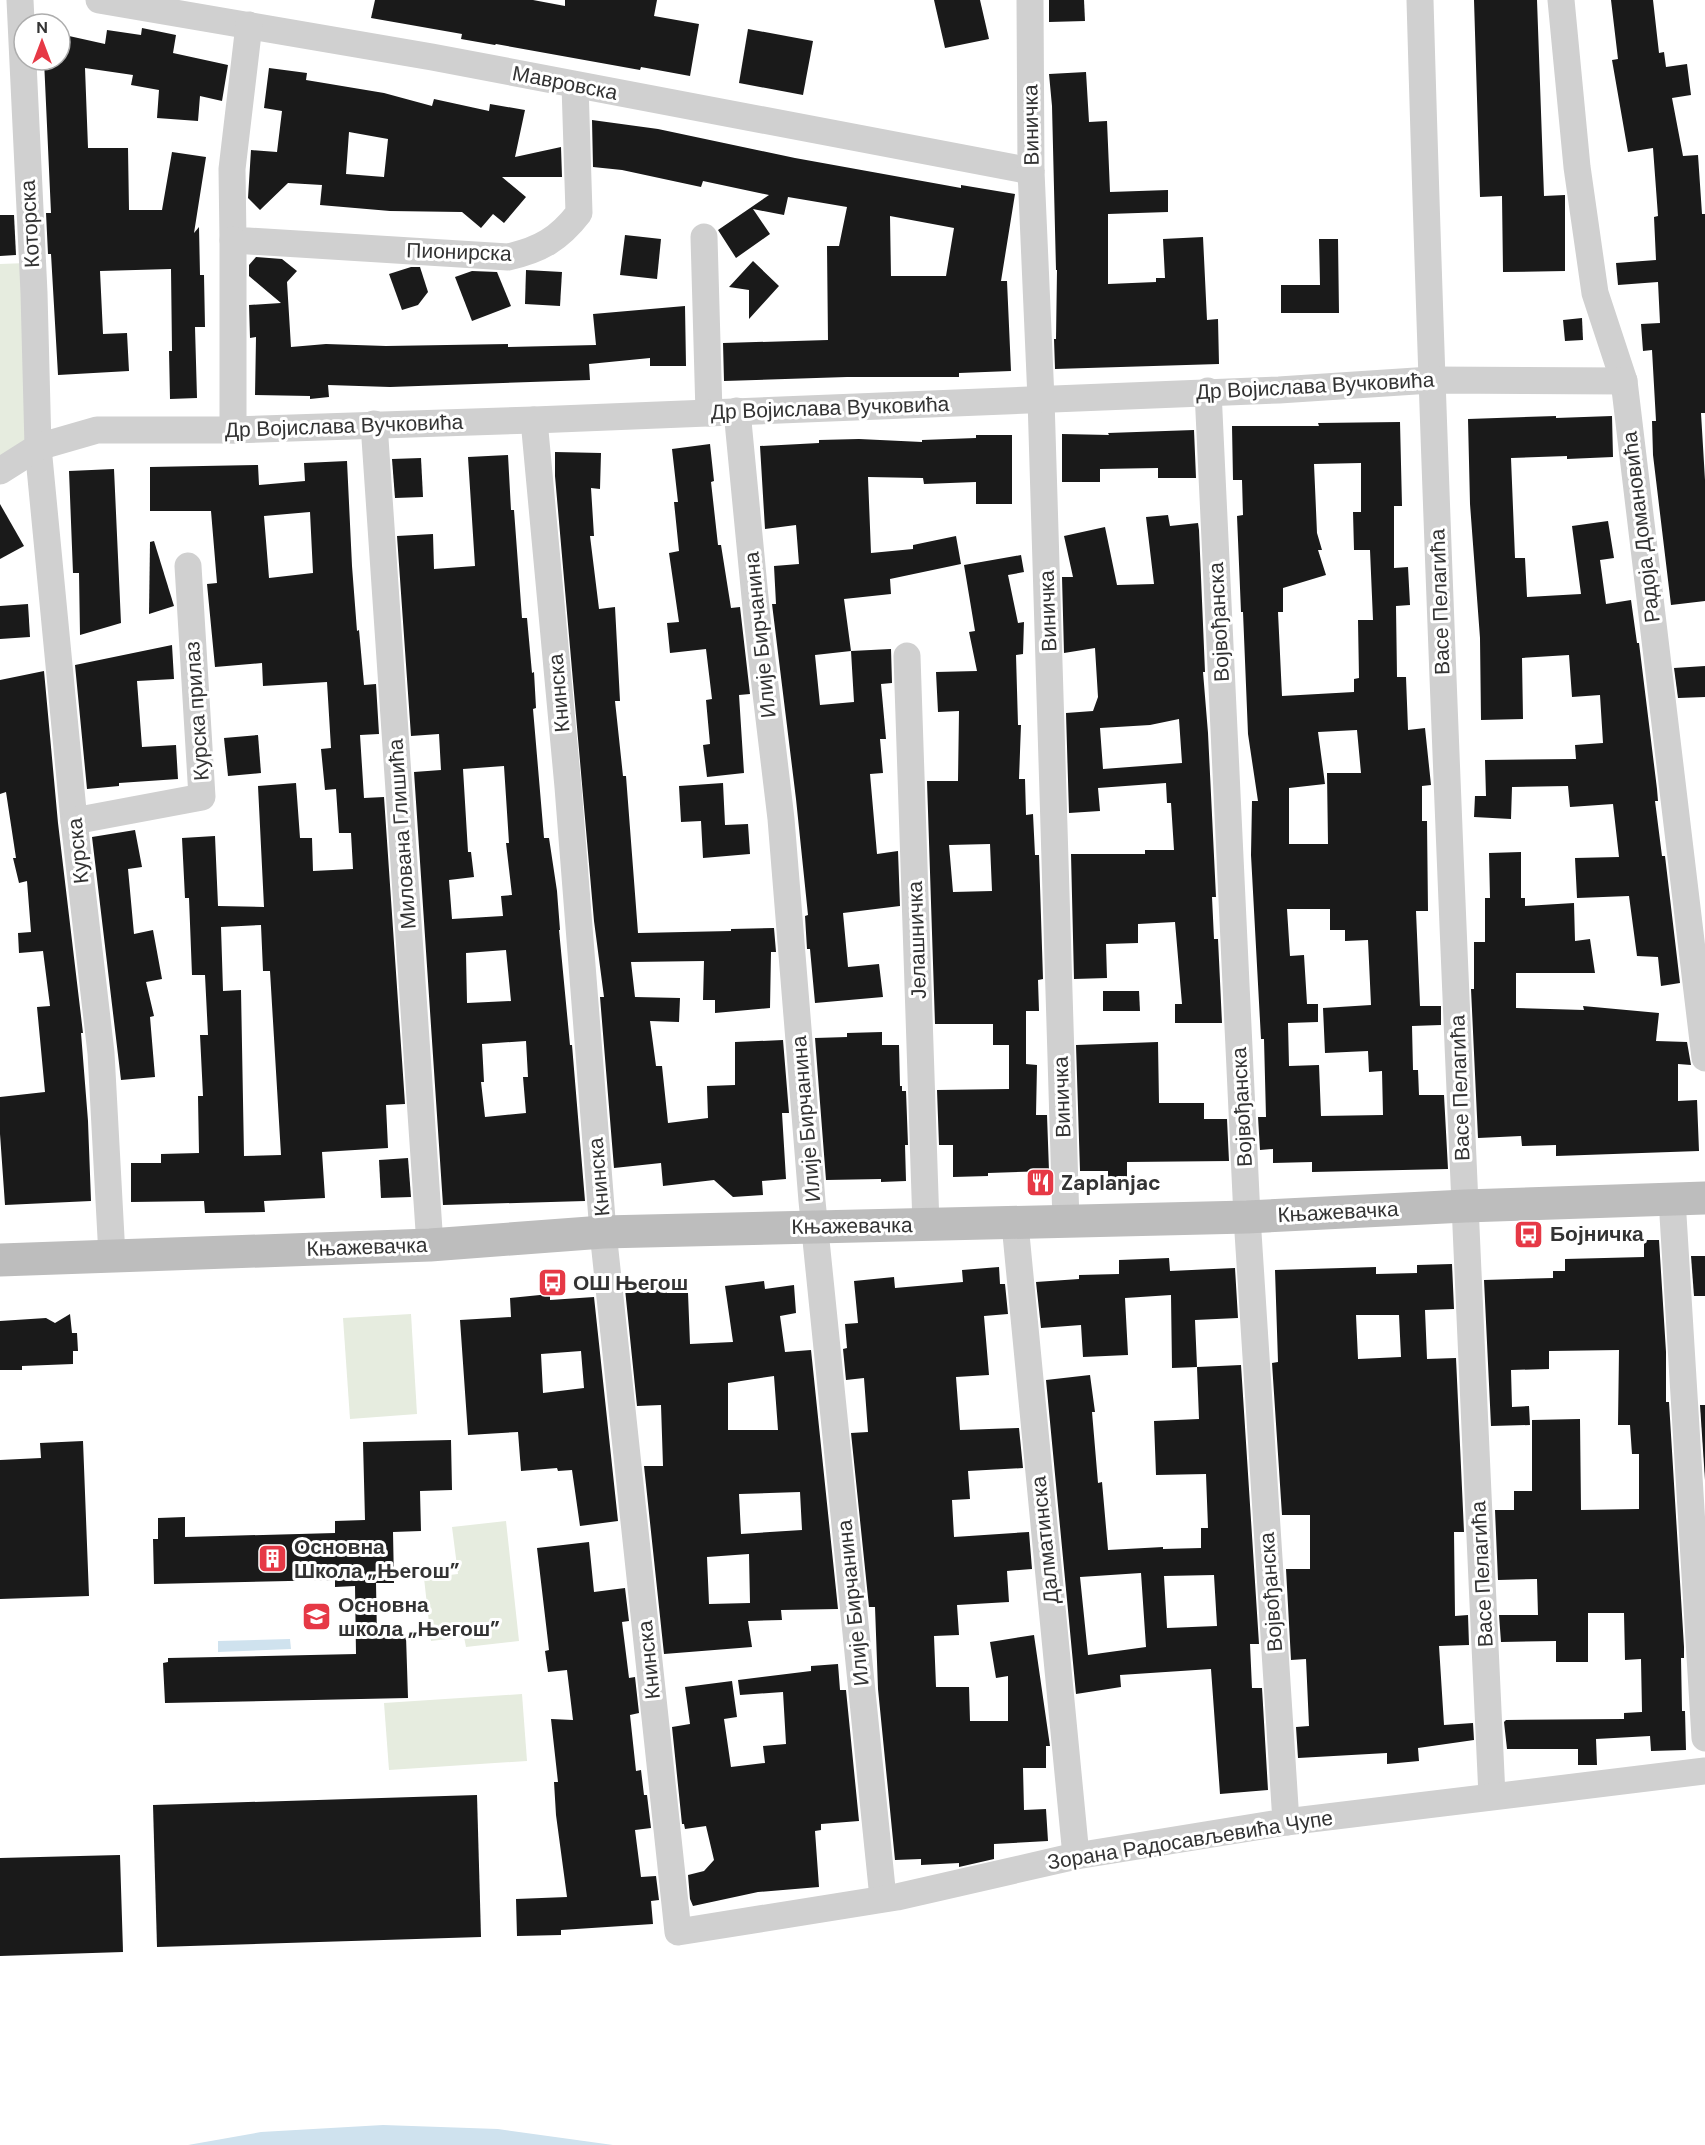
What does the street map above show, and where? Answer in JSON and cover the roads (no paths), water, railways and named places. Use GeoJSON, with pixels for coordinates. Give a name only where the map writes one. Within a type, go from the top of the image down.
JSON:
{"type":"FeatureCollection","features":[{"type":"Feature","properties":{"kind":"main road","name":"Књажевачка"},"geometry":{"type":"LineString","coordinates":[[0,1260],[430,1245],[603,1232],[1015,1224],[1705,1198]]}},
{"type":"Feature","properties":{"kind":"street","name":"Которска"},"geometry":{"type":"LineString","coordinates":[[20,0],[34,293],[38,447]]}},
{"type":"Feature","properties":{"kind":"street","name":"Мавровска"},"geometry":{"type":"LineString","coordinates":[[99,0],[249,25],[1031,171]]}},
{"type":"Feature","properties":{"kind":"street","name":"Виничка"},"geometry":{"type":"LineString","coordinates":[[1030,0],[1031,171],[1041,399],[1066,1222]]}},
{"type":"Feature","properties":{"kind":"street","name":"Васе Пелагића"},"geometry":{"type":"LineString","coordinates":[[1420,0],[1431,380],[1492,1796]]}},
{"type":"Feature","properties":{"kind":"street","name":"Радоја Домановића"},"geometry":{"type":"LineString","coordinates":[[1561,0],[1577,167],[1595,293],[1624,381],[1705,1058]]}},
{"type":"Feature","properties":{"kind":"street"},"geometry":{"type":"LineString","coordinates":[[233,430],[232,169],[249,25]]}},
{"type":"Feature","properties":{"kind":"street","name":"Пионирска"},"geometry":{"type":"LineString","coordinates":[[233,240],[508,257],[526,253],[553,240],[566,230],[579,213],[575,85]]}},
{"type":"Feature","properties":{"kind":"street"},"geometry":{"type":"LineString","coordinates":[[704,237],[709,413]]}},
{"type":"Feature","properties":{"kind":"street","name":"Др Војислава Вучковића"},"geometry":{"type":"LineString","coordinates":[[0,471],[38,447],[97,429],[233,430],[534,420],[1208,391],[1279,390],[1431,380],[1624,381]]}},
{"type":"Feature","properties":{"kind":"street","name":"Војвођанска"},"geometry":{"type":"LineString","coordinates":[[1208,391],[1247,1216],[1286,1822]]}},
{"type":"Feature","properties":{"kind":"street","name":"Илије Бирчанина"},"geometry":{"type":"LineString","coordinates":[[737,411],[757,618],[781,819],[815,1227],[883,1898]]}},
{"type":"Feature","properties":{"kind":"street","name":"Книнска"},"geometry":{"type":"LineString","coordinates":[[534,420],[568,787],[603,1232],[678,1932]]}},
{"type":"Feature","properties":{"kind":"street","name":"Милована Глишића"},"geometry":{"type":"LineString","coordinates":[[374,424],[430,1245]]}},
{"type":"Feature","properties":{"kind":"street","name":"Курска"},"geometry":{"type":"LineString","coordinates":[[38,447],[74,821],[101,1053],[112,1256]]}},
{"type":"Feature","properties":{"kind":"street","name":"Курска прилаз"},"geometry":{"type":"LineString","coordinates":[[74,821],[202,797],[188,566]]}},
{"type":"Feature","properties":{"kind":"street","name":"Јелашничка"},"geometry":{"type":"LineString","coordinates":[[907,656],[926,1225]]}},
{"type":"Feature","properties":{"kind":"street"},"geometry":{"type":"LineString","coordinates":[[1672,1199],[1705,1738]]}},
{"type":"Feature","properties":{"kind":"street","name":"Далматинска"},"geometry":{"type":"LineString","coordinates":[[1015,1224],[1076,1856]]}},
{"type":"Feature","properties":{"kind":"street","name":"Зорана Радосављевића Чупе"},"geometry":{"type":"LineString","coordinates":[[678,1932],[897,1897],[1076,1856],[1286,1822],[1705,1771]]}},
{"type":"Feature","properties":{"kind":"water"},"geometry":{"type":"Polygon","coordinates":[[[290,1639],[291,1649],[218,1652],[218,1641],[290,1639]]]}},
{"type":"Feature","properties":{"kind":"water"},"geometry":{"type":"Polygon","coordinates":[[[383,2125],[498,2129],[613,2145],[188,2145],[261,2132],[383,2125]]]}},
{"type":"Feature","properties":{"kind":"place","name":"Zaplanjac"},"geometry":{"type":"Point","coordinates":[1040,1183]}},
{"type":"Feature","properties":{"kind":"place","name":"Бојничка"},"geometry":{"type":"Point","coordinates":[1529,1234]}},
{"type":"Feature","properties":{"kind":"place","name":"ОШ Његош"},"geometry":{"type":"Point","coordinates":[552,1283]}},
{"type":"Feature","properties":{"kind":"place","name":"Основна Школа „Његош”"},"geometry":{"type":"Point","coordinates":[273,1559]}},
{"type":"Feature","properties":{"kind":"place","name":"Основна школа „Његош”"},"geometry":{"type":"Point","coordinates":[317,1617]}}]}
